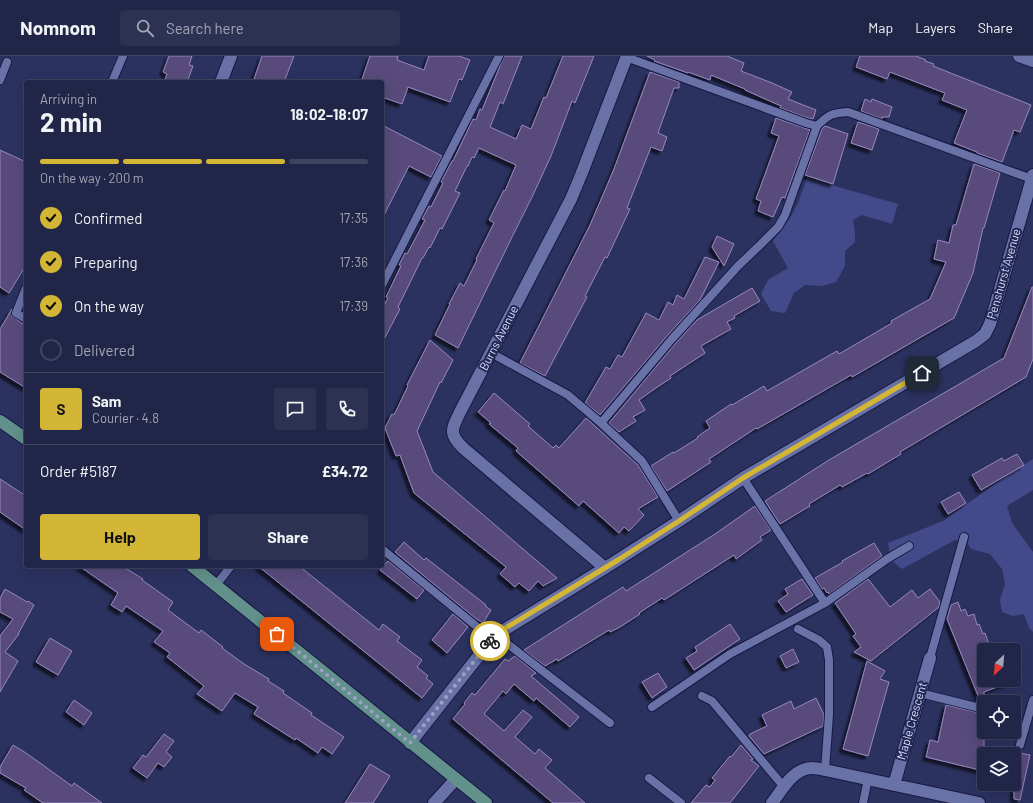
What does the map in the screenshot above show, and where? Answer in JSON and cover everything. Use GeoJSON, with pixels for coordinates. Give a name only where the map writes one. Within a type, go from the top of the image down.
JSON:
{"type":"FeatureCollection","features":[{"type":"Feature","properties":{"kind":"main road"},"geometry":{"type":"LineString","coordinates":[[0,421],[24,438]]}},
{"type":"Feature","properties":{"kind":"main road"},"geometry":{"type":"LineString","coordinates":[[195,568],[486,803]]}},
{"type":"Feature","properties":{"kind":"street"},"geometry":{"type":"LineString","coordinates":[[222,80],[231,56]]}},
{"type":"Feature","properties":{"kind":"street","name":"Burns Avenue"},"geometry":{"type":"LineString","coordinates":[[605,568],[463,448],[454,436],[452,430],[576,187],[626,56]]}},
{"type":"Feature","properties":{"kind":"street"},"geometry":{"type":"LineString","coordinates":[[1019,56],[1033,61]]}},
{"type":"Feature","properties":{"kind":"street","name":"Penshurst Avenue"},"geometry":{"type":"LineString","coordinates":[[410,743],[494,637],[679,521],[743,478],[970,345],[985,334],[990,324],[1032,177]]}},
{"type":"Feature","properties":{"kind":"street","name":"Maple Crescent"},"geometry":{"type":"LineString","coordinates":[[894,785],[930,658]]}},
{"type":"Feature","properties":{"kind":"street"},"geometry":{"type":"LineString","coordinates":[[772,803],[793,776],[800,770],[811,768],[894,785],[946,800],[979,803]]}},
{"type":"Feature","properties":{"kind":"street"},"geometry":{"type":"LineString","coordinates":[[434,803],[456,779]]}},
{"type":"Feature","properties":{"kind":"lane"},"geometry":{"type":"LineString","coordinates":[[113,80],[123,56]]}},
{"type":"Feature","properties":{"kind":"lane"},"geometry":{"type":"LineString","coordinates":[[384,281],[499,56]]}},
{"type":"Feature","properties":{"kind":"lane"},"geometry":{"type":"LineString","coordinates":[[626,56],[817,126]]}},
{"type":"Feature","properties":{"kind":"lane"},"geometry":{"type":"LineString","coordinates":[[0,80],[7,62]]}},
{"type":"Feature","properties":{"kind":"lane"},"geometry":{"type":"LineString","coordinates":[[601,423],[671,340],[738,266],[778,227],[785,214],[817,126],[824,119],[834,113],[848,112],[1032,177]]}},
{"type":"Feature","properties":{"kind":"lane"},"geometry":{"type":"LineString","coordinates":[[24,293],[16,313],[24,318]]}},
{"type":"Feature","properties":{"kind":"lane"},"geometry":{"type":"LineString","coordinates":[[491,354],[568,395],[601,423],[642,461],[679,521]]}},
{"type":"Feature","properties":{"kind":"lane"},"geometry":{"type":"LineString","coordinates":[[743,478],[825,603]]}},
{"type":"Feature","properties":{"kind":"lane"},"geometry":{"type":"LineString","coordinates":[[930,658],[964,537]]}},
{"type":"Feature","properties":{"kind":"lane"},"geometry":{"type":"LineString","coordinates":[[652,707],[730,654],[825,603],[887,559],[909,546]]}},
{"type":"Feature","properties":{"kind":"lane"},"geometry":{"type":"LineString","coordinates":[[384,550],[494,637],[610,723]]}},
{"type":"Feature","properties":{"kind":"lane"},"geometry":{"type":"LineString","coordinates":[[216,585],[229,568]]}},
{"type":"Feature","properties":{"kind":"lane"},"geometry":{"type":"LineString","coordinates":[[798,629],[819,640],[826,647],[829,660],[825,770]]}},
{"type":"Feature","properties":{"kind":"lane"},"geometry":{"type":"LineString","coordinates":[[920,693],[977,707]]}},
{"type":"Feature","properties":{"kind":"lane"},"geometry":{"type":"LineString","coordinates":[[702,696],[712,701],[784,787]]}},
{"type":"Feature","properties":{"kind":"lane"},"geometry":{"type":"LineString","coordinates":[[1020,745],[1033,700]]}},
{"type":"Feature","properties":{"kind":"lane"},"geometry":{"type":"LineString","coordinates":[[650,778],[680,803]]}},
{"type":"Feature","properties":{"kind":"lane"},"geometry":{"type":"LineString","coordinates":[[863,803],[868,779]]}},
{"type":"Feature","properties":{"kind":"shaded area"},"geometry":{"type":"Polygon","coordinates":[[[807,178],[898,204],[892,224],[862,215],[853,220],[855,242],[845,251],[845,266],[836,282],[822,286],[805,285],[794,293],[785,313],[771,311],[761,294],[768,280],[788,268],[773,241],[790,218],[798,203],[807,178]]]}},
{"type":"Feature","properties":{"kind":"shaded area"},"geometry":{"type":"Polygon","coordinates":[[[1033,459],[1033,490],[1007,506],[1012,523],[1033,552],[1033,632],[1029,628],[1024,614],[1013,616],[1002,612],[1000,600],[1005,584],[1002,569],[990,554],[971,549],[967,542],[955,540],[902,569],[891,560],[888,543],[943,521],[1033,459]]]}},
{"type":"Feature","properties":{"kind":"building"},"geometry":{"type":"Polygon","coordinates":[[[169,56],[192,56],[189,65],[193,66],[188,80],[165,80],[167,74],[163,72],[169,56]]]}},
{"type":"Feature","properties":{"kind":"building"},"geometry":{"type":"Polygon","coordinates":[[[262,56],[294,56],[285,80],[254,80],[262,56]]]}},
{"type":"Feature","properties":{"kind":"building"},"geometry":{"type":"Polygon","coordinates":[[[370,56],[398,56],[397,60],[424,70],[429,56],[459,56],[470,60],[462,80],[459,79],[450,102],[408,87],[402,104],[384,98],[384,80],[362,80],[370,56]]]}},
{"type":"Feature","properties":{"kind":"building"},"geometry":{"type":"Polygon","coordinates":[[[504,56],[522,56],[503,104],[500,102],[490,127],[516,139],[522,125],[531,129],[544,97],[546,98],[563,56],[594,56],[575,103],[572,101],[551,156],[532,197],[458,348],[435,335],[460,283],[464,286],[477,260],[476,259],[494,223],[489,220],[504,190],[505,191],[516,165],[479,148],[474,158],[472,157],[455,191],[460,193],[442,229],[440,228],[430,248],[429,247],[422,258],[398,307],[400,309],[384,339],[384,305],[388,298],[386,297],[401,266],[399,265],[405,253],[407,254],[425,220],[422,219],[429,206],[431,207],[443,183],[441,182],[473,119],[476,120],[480,109],[482,110],[504,56]]]}},
{"type":"Feature","properties":{"kind":"building"},"geometry":{"type":"Polygon","coordinates":[[[647,56],[727,56],[744,63],[741,71],[792,92],[788,99],[816,110],[813,119],[780,108],[781,106],[711,75],[710,80],[654,61],[655,60],[647,56]]]}},
{"type":"Feature","properties":{"kind":"building"},"geometry":{"type":"Polygon","coordinates":[[[860,56],[916,56],[934,64],[933,66],[1031,105],[1020,132],[1014,130],[1002,162],[954,143],[967,110],[942,100],[945,93],[890,72],[887,79],[856,67],[860,56]]]}},
{"type":"Feature","properties":{"kind":"building"},"geometry":{"type":"Polygon","coordinates":[[[650,72],[679,82],[679,88],[674,88],[658,133],[667,137],[662,151],[651,147],[627,208],[630,209],[607,258],[605,257],[585,296],[587,297],[545,376],[520,363],[590,225],[614,169],[650,72]]]}},
{"type":"Feature","properties":{"kind":"building"},"geometry":{"type":"Polygon","coordinates":[[[865,99],[871,102],[872,99],[892,107],[889,117],[882,117],[882,119],[861,111],[865,99]]]}},
{"type":"Feature","properties":{"kind":"building"},"geometry":{"type":"Polygon","coordinates":[[[776,118],[810,130],[785,198],[782,197],[773,217],[758,211],[761,201],[756,199],[779,136],[771,133],[776,118]]]}},
{"type":"Feature","properties":{"kind":"building"},"geometry":{"type":"Polygon","coordinates":[[[858,122],[879,129],[872,150],[851,143],[858,122]]]}},
{"type":"Feature","properties":{"kind":"building"},"geometry":{"type":"Polygon","coordinates":[[[384,126],[442,156],[431,177],[409,166],[384,215],[384,126]]]}},
{"type":"Feature","properties":{"kind":"building"},"geometry":{"type":"Polygon","coordinates":[[[825,126],[848,134],[833,184],[805,175],[822,129],[825,126]]]}},
{"type":"Feature","properties":{"kind":"building"},"geometry":{"type":"Polygon","coordinates":[[[0,150],[24,161],[24,268],[9,293],[0,287],[0,150]]]}},
{"type":"Feature","properties":{"kind":"building"},"geometry":{"type":"Polygon","coordinates":[[[974,164],[1000,173],[983,228],[973,273],[954,318],[852,377],[851,375],[757,429],[756,428],[709,459],[711,462],[667,491],[651,466],[698,438],[697,437],[710,428],[706,421],[731,404],[732,405],[764,386],[767,391],[837,351],[839,354],[892,323],[891,321],[930,299],[946,262],[934,259],[938,240],[949,243],[953,225],[956,225],[974,164]]]}},
{"type":"Feature","properties":{"kind":"building"},"geometry":{"type":"Polygon","coordinates":[[[717,236],[734,244],[724,266],[712,247],[717,236]]]}},
{"type":"Feature","properties":{"kind":"building"},"geometry":{"type":"Polygon","coordinates":[[[705,257],[719,262],[700,300],[667,336],[600,415],[585,403],[606,367],[610,369],[618,355],[622,357],[646,313],[659,320],[668,302],[673,305],[677,295],[684,299],[705,257]]]}},
{"type":"Feature","properties":{"kind":"building"},"geometry":{"type":"Polygon","coordinates":[[[1032,287],[1033,359],[1026,377],[900,452],[901,454],[868,474],[867,473],[842,487],[840,485],[809,504],[810,506],[780,524],[765,501],[829,460],[1004,358],[1032,287]]]}},
{"type":"Feature","properties":{"kind":"building"},"geometry":{"type":"Polygon","coordinates":[[[752,288],[760,301],[734,316],[735,318],[727,322],[731,329],[701,346],[705,353],[670,376],[671,378],[639,400],[645,410],[633,417],[636,421],[619,432],[609,423],[697,320],[752,288]]]}},
{"type":"Feature","properties":{"kind":"building"},"geometry":{"type":"Polygon","coordinates":[[[12,309],[12,316],[24,324],[24,387],[0,372],[0,329],[12,309]]]}},
{"type":"Feature","properties":{"kind":"building"},"geometry":{"type":"Polygon","coordinates":[[[430,340],[453,360],[441,383],[440,382],[417,431],[433,472],[557,578],[543,586],[538,581],[529,591],[519,583],[515,587],[500,574],[506,567],[414,493],[400,455],[396,456],[385,428],[392,414],[394,415],[408,386],[407,385],[430,340]]]}},
{"type":"Feature","properties":{"kind":"building"},"geometry":{"type":"Polygon","coordinates":[[[494,393],[530,424],[528,426],[553,448],[556,445],[559,448],[586,418],[638,465],[658,497],[638,509],[644,515],[629,531],[624,527],[619,533],[583,501],[579,506],[516,451],[518,448],[489,424],[491,423],[478,412],[494,393]]]}},
{"type":"Feature","properties":{"kind":"building"},"geometry":{"type":"Polygon","coordinates":[[[1017,454],[1024,465],[981,490],[972,475],[1002,458],[1004,461],[1017,454]]]}},
{"type":"Feature","properties":{"kind":"building"},"geometry":{"type":"Polygon","coordinates":[[[0,479],[24,495],[24,529],[0,512],[0,479]]]}},
{"type":"Feature","properties":{"kind":"building"},"geometry":{"type":"Polygon","coordinates":[[[959,492],[966,503],[948,514],[941,502],[959,492]]]}},
{"type":"Feature","properties":{"kind":"building"},"geometry":{"type":"Polygon","coordinates":[[[755,506],[771,530],[760,537],[762,540],[736,559],[734,555],[664,600],[662,598],[620,627],[610,632],[609,630],[558,661],[557,659],[545,666],[524,650],[623,587],[626,591],[715,534],[755,506]]]}},
{"type":"Feature","properties":{"kind":"building"},"geometry":{"type":"Polygon","coordinates":[[[404,542],[424,560],[426,558],[491,610],[483,623],[395,552],[404,542]]]}},
{"type":"Feature","properties":{"kind":"building"},"geometry":{"type":"Polygon","coordinates":[[[874,543],[882,556],[829,594],[824,588],[822,589],[815,578],[874,543]]]}},
{"type":"Feature","properties":{"kind":"building"},"geometry":{"type":"Polygon","coordinates":[[[388,561],[424,590],[417,599],[380,570],[384,568],[384,566],[388,561]]]}},
{"type":"Feature","properties":{"kind":"building"},"geometry":{"type":"Polygon","coordinates":[[[82,568],[125,568],[143,579],[142,580],[173,602],[168,610],[199,633],[201,630],[244,664],[269,679],[268,681],[284,691],[283,693],[312,713],[311,715],[344,737],[332,754],[322,747],[318,753],[296,738],[295,740],[254,714],[258,707],[235,693],[222,711],[197,694],[204,686],[167,657],[170,653],[154,642],[163,631],[126,606],[122,612],[111,605],[118,593],[82,568]]]}},
{"type":"Feature","properties":{"kind":"building"},"geometry":{"type":"Polygon","coordinates":[[[260,568],[302,568],[379,630],[383,624],[400,637],[397,641],[422,660],[417,667],[428,676],[426,678],[433,684],[422,698],[260,568]]]}},
{"type":"Feature","properties":{"kind":"building"},"geometry":{"type":"Polygon","coordinates":[[[802,579],[813,595],[786,612],[778,601],[788,594],[785,589],[802,579]]]}},
{"type":"Feature","properties":{"kind":"building"},"geometry":{"type":"Polygon","coordinates":[[[868,579],[890,607],[912,590],[918,598],[930,589],[940,602],[939,607],[871,661],[854,652],[861,647],[853,636],[856,634],[835,603],[868,579]]]}},
{"type":"Feature","properties":{"kind":"building"},"geometry":{"type":"Polygon","coordinates":[[[5,589],[34,605],[19,634],[5,652],[18,661],[0,692],[0,636],[13,619],[0,612],[0,598],[5,589]]]}},
{"type":"Feature","properties":{"kind":"building"},"geometry":{"type":"Polygon","coordinates":[[[958,602],[961,611],[965,609],[968,616],[974,614],[977,625],[979,624],[983,634],[985,633],[989,643],[977,643],[977,687],[997,687],[984,692],[984,695],[978,695],[947,619],[951,605],[958,602]]]}},
{"type":"Feature","properties":{"kind":"building"},"geometry":{"type":"Polygon","coordinates":[[[453,614],[468,627],[447,653],[432,640],[453,614]]]}},
{"type":"Feature","properties":{"kind":"building"},"geometry":{"type":"Polygon","coordinates":[[[730,624],[740,639],[694,670],[686,658],[697,651],[695,647],[730,624]]]}},
{"type":"Feature","properties":{"kind":"building"},"geometry":{"type":"Polygon","coordinates":[[[50,638],[72,651],[58,675],[36,662],[50,638]]]}},
{"type":"Feature","properties":{"kind":"building"},"geometry":{"type":"Polygon","coordinates":[[[793,649],[799,662],[786,668],[780,656],[793,649]]]}},
{"type":"Feature","properties":{"kind":"building"},"geometry":{"type":"Polygon","coordinates":[[[515,656],[536,673],[531,676],[579,717],[570,727],[536,698],[534,701],[514,684],[506,694],[503,691],[484,714],[504,731],[523,710],[532,717],[515,737],[535,754],[539,749],[552,760],[545,768],[585,803],[553,803],[453,719],[472,693],[475,695],[505,659],[508,661],[515,656]]]}},
{"type":"Feature","properties":{"kind":"building"},"geometry":{"type":"Polygon","coordinates":[[[867,661],[885,671],[880,679],[889,682],[868,756],[843,749],[867,661]]]}},
{"type":"Feature","properties":{"kind":"building"},"geometry":{"type":"Polygon","coordinates":[[[658,673],[667,687],[652,698],[642,682],[658,673]]]}},
{"type":"Feature","properties":{"kind":"building"},"geometry":{"type":"Polygon","coordinates":[[[816,698],[824,715],[823,726],[764,754],[749,736],[750,734],[767,726],[762,715],[791,701],[794,709],[816,698]]]}},
{"type":"Feature","properties":{"kind":"building"},"geometry":{"type":"Polygon","coordinates":[[[74,700],[92,713],[84,725],[66,712],[74,700]]]}},
{"type":"Feature","properties":{"kind":"building"},"geometry":{"type":"Polygon","coordinates":[[[946,705],[977,712],[977,739],[984,739],[984,747],[977,747],[977,769],[926,757],[930,740],[938,742],[946,705]]]}},
{"type":"Feature","properties":{"kind":"building"},"geometry":{"type":"Polygon","coordinates":[[[164,734],[174,741],[166,752],[172,757],[164,767],[158,763],[147,778],[133,768],[143,755],[146,757],[164,734]]]}},
{"type":"Feature","properties":{"kind":"building"},"geometry":{"type":"Polygon","coordinates":[[[13,745],[72,786],[74,783],[102,803],[43,803],[24,790],[26,788],[0,773],[0,767],[13,745]]]}},
{"type":"Feature","properties":{"kind":"building"},"geometry":{"type":"Polygon","coordinates":[[[741,745],[753,759],[751,760],[759,766],[730,803],[691,803],[706,785],[710,787],[715,780],[712,778],[741,745]]]}},
{"type":"Feature","properties":{"kind":"building"},"geometry":{"type":"Polygon","coordinates":[[[1021,753],[1030,755],[1020,800],[1014,799],[1014,791],[1021,791],[1021,753]]]}},
{"type":"Feature","properties":{"kind":"building"},"geometry":{"type":"Polygon","coordinates":[[[370,764],[390,776],[373,803],[345,803],[370,764]]]}},
{"type":"Feature","properties":{"kind":"way so far"},"geometry":{"type":"LineString","coordinates":[[277,634],[410,743],[490,641]]}},
{"type":"Feature","properties":{"kind":"route"},"geometry":{"type":"LineString","coordinates":[[490,641],[499,632],[618,560],[743,478],[922,373]]}}]}
